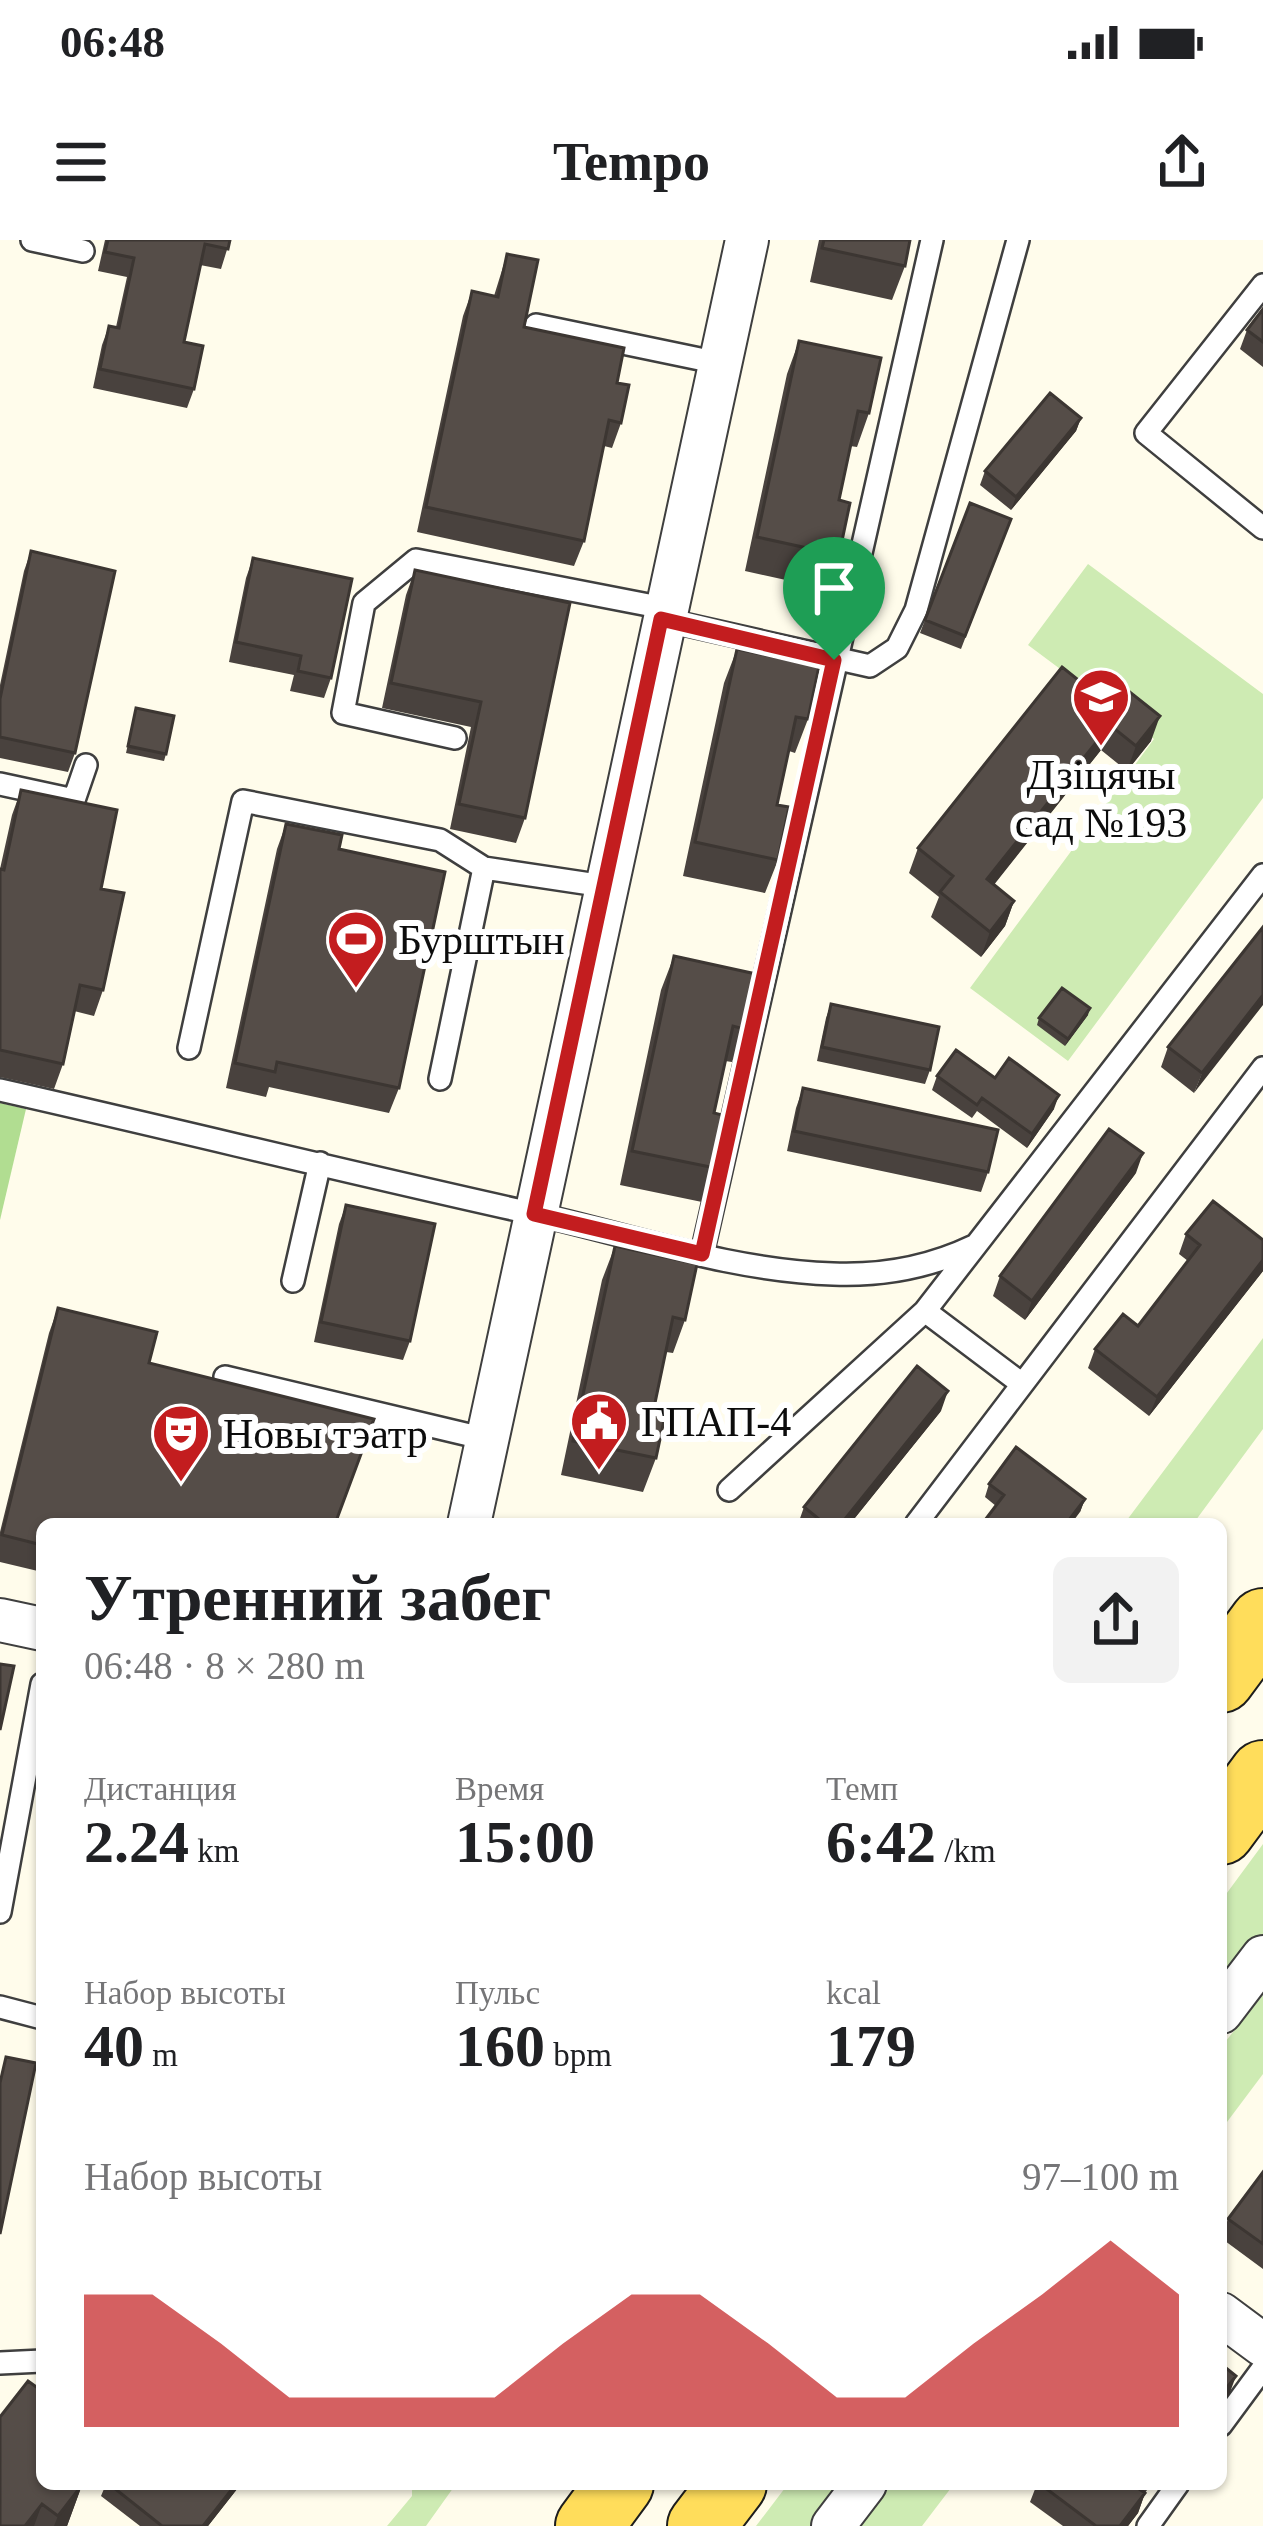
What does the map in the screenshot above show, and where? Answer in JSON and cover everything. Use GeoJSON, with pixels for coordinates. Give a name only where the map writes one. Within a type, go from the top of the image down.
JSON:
{"type":"FeatureCollection","features":[{"type":"Feature","properties":{"kind":"main road"},"geometry":{"type":"LineString","coordinates":[[1227,1671],[1263,1622]]}},
{"type":"Feature","properties":{"kind":"main road"},"geometry":{"type":"LineString","coordinates":[[1227,1823],[1263,1774]]}},
{"type":"Feature","properties":{"kind":"main road"},"geometry":{"type":"LineString","coordinates":[[589,2526],[616,2490]]}},
{"type":"Feature","properties":{"kind":"main road"},"geometry":{"type":"LineString","coordinates":[[701,2526],[728,2490]]}},
{"type":"Feature","properties":{"kind":"street"},"geometry":{"type":"LineString","coordinates":[[470,1518],[747,240]]}},
{"type":"Feature","properties":{"kind":"street"},"geometry":{"type":"LineString","coordinates":[[0,1620],[36,1628]]}},
{"type":"Feature","properties":{"kind":"street"},"geometry":{"type":"LineString","coordinates":[[1227,2004],[1263,1957]]}},
{"type":"Feature","properties":{"kind":"street"},"geometry":{"type":"LineString","coordinates":[[1227,2318],[1263,2345]]}},
{"type":"Feature","properties":{"kind":"street"},"geometry":{"type":"LineString","coordinates":[[833,2526],[860,2490]]}},
{"type":"Feature","properties":{"kind":"lane"},"geometry":{"type":"LineString","coordinates":[[32,240],[82,251]]}},
{"type":"Feature","properties":{"kind":"lane"},"geometry":{"type":"LineString","coordinates":[[702,1254],[932,240]]}},
{"type":"Feature","properties":{"kind":"lane"},"geometry":{"type":"LineString","coordinates":[[455,738],[343,713],[364,603],[416,560],[663,613],[834,660],[870,666],[897,648],[916,610],[1018,240]]}},
{"type":"Feature","properties":{"kind":"lane"},"geometry":{"type":"LineString","coordinates":[[1263,285],[1146,433],[1263,528]]}},
{"type":"Feature","properties":{"kind":"lane"},"geometry":{"type":"LineString","coordinates":[[536,325],[719,363]]}},
{"type":"Feature","properties":{"kind":"lane"},"geometry":{"type":"LineString","coordinates":[[0,784],[74,800],[86,765]]}},
{"type":"Feature","properties":{"kind":"lane"},"geometry":{"type":"LineString","coordinates":[[189,1048],[243,801],[440,840],[484,868],[604,886]]}},
{"type":"Feature","properties":{"kind":"lane"},"geometry":{"type":"LineString","coordinates":[[440,1079],[484,868]]}},
{"type":"Feature","properties":{"kind":"lane"},"geometry":{"type":"LineString","coordinates":[[729,1490],[925,1311],[1263,875]]}},
{"type":"Feature","properties":{"kind":"lane"},"geometry":{"type":"LineString","coordinates":[[921,1518],[1263,1068]]}},
{"type":"Feature","properties":{"kind":"lane"},"geometry":{"type":"LineString","coordinates":[[0,1090],[320,1162],[476,1205],[702,1254],[837,1275],[939,1263],[974,1246]]}},
{"type":"Feature","properties":{"kind":"lane"},"geometry":{"type":"LineString","coordinates":[[292,1281],[320,1162]]}},
{"type":"Feature","properties":{"kind":"lane"},"geometry":{"type":"LineString","coordinates":[[925,1311],[1022,1384]]}},
{"type":"Feature","properties":{"kind":"lane"},"geometry":{"type":"LineString","coordinates":[[225,1376],[487,1438]]}},
{"type":"Feature","properties":{"kind":"lane"},"geometry":{"type":"LineString","coordinates":[[0,1912],[32,1798],[36,1752]]}},
{"type":"Feature","properties":{"kind":"lane"},"geometry":{"type":"LineString","coordinates":[[0,2007],[36,2016]]}},
{"type":"Feature","properties":{"kind":"lane"},"geometry":{"type":"LineString","coordinates":[[0,2363],[36,2361]]}},
{"type":"Feature","properties":{"kind":"lane"},"geometry":{"type":"LineString","coordinates":[[1227,2417],[1263,2368]]}},
{"type":"Feature","properties":{"kind":"lane"},"geometry":{"type":"LineString","coordinates":[[1148,2526],[1174,2490]]}},
{"type":"Feature","properties":{"kind":"green space"},"geometry":{"type":"Polygon","coordinates":[[[1088,564],[1263,694],[1263,798],[1068,1061],[970,988],[1154,739],[1028,645],[1088,564]]]}},
{"type":"Feature","properties":{"kind":"green space"},"geometry":{"type":"Polygon","coordinates":[[[0,1103],[26,1109],[0,1220],[0,1103]]]}},
{"type":"Feature","properties":{"kind":"green space"},"geometry":{"type":"Polygon","coordinates":[[[1263,1338],[1263,1429],[1197,1518],[1128,1518],[1263,1338]]]}},
{"type":"Feature","properties":{"kind":"green space"},"geometry":{"type":"Polygon","coordinates":[[[1263,1844],[1263,1937],[1227,1985],[1227,1893],[1263,1844]]]}},
{"type":"Feature","properties":{"kind":"green space"},"geometry":{"type":"Polygon","coordinates":[[[1263,1995],[1263,2074],[1227,2122],[1227,2040],[1263,1995]]]}},
{"type":"Feature","properties":{"kind":"green space"},"geometry":{"type":"Polygon","coordinates":[[[412,2490],[452,2490],[426,2526],[387,2526],[412,2490]]]}},
{"type":"Feature","properties":{"kind":"green space"},"geometry":{"type":"Polygon","coordinates":[[[783,2490],[841,2490],[814,2526],[756,2526],[783,2490]]]}},
{"type":"Feature","properties":{"kind":"green space"},"geometry":{"type":"Polygon","coordinates":[[[887,2490],[949,2490],[922,2526],[860,2526],[887,2490]]]}},
{"type":"Feature","properties":{"kind":"building"},"geometry":{"type":"Polygon","coordinates":[[[108,240],[230,240],[228,249],[205,244],[184,342],[203,346],[194,389],[100,369],[109,326],[119,328],[134,258],[105,252],[108,240]]]}},
{"type":"Feature","properties":{"kind":"building"},"geometry":{"type":"Polygon","coordinates":[[[824,240],[910,240],[905,266],[822,248],[824,240]]]}},
{"type":"Feature","properties":{"kind":"building"},"geometry":{"type":"Polygon","coordinates":[[[507,254],[538,260],[524,327],[624,348],[617,383],[629,385],[621,423],[609,420],[584,541],[426,507],[472,291],[498,297],[507,254]]]}},
{"type":"Feature","properties":{"kind":"building"},"geometry":{"type":"Polygon","coordinates":[[[1263,309],[1263,342],[1247,330],[1263,309]]]}},
{"type":"Feature","properties":{"kind":"building"},"geometry":{"type":"Polygon","coordinates":[[[799,341],[881,358],[869,413],[858,411],[839,500],[850,503],[839,555],[757,537],[799,341]]]}},
{"type":"Feature","properties":{"kind":"building"},"geometry":{"type":"Polygon","coordinates":[[[1050,393],[1081,418],[1016,497],[985,471],[1050,393]]]}},
{"type":"Feature","properties":{"kind":"building"},"geometry":{"type":"Polygon","coordinates":[[[970,503],[1011,519],[965,636],[925,620],[970,503]]]}},
{"type":"Feature","properties":{"kind":"building"},"geometry":{"type":"Polygon","coordinates":[[[31,551],[115,571],[75,753],[0,737],[0,699],[31,551]]]}},
{"type":"Feature","properties":{"kind":"building"},"geometry":{"type":"Polygon","coordinates":[[[253,558],[352,579],[331,678],[298,671],[301,656],[236,642],[253,558]]]}},
{"type":"Feature","properties":{"kind":"building"},"geometry":{"type":"Polygon","coordinates":[[[415,570],[570,603],[525,818],[459,804],[481,702],[391,683],[415,570]]]}},
{"type":"Feature","properties":{"kind":"building"},"geometry":{"type":"Polygon","coordinates":[[[737,649],[819,666],[808,719],[796,717],[777,805],[789,807],[778,860],[695,842],[737,649]]]}},
{"type":"Feature","properties":{"kind":"building"},"geometry":{"type":"Polygon","coordinates":[[[1062,667],[1097,695],[1111,677],[1160,716],[1136,746],[1110,725],[987,879],[1014,901],[990,932],[940,892],[953,876],[918,848],[1062,667]]]}},
{"type":"Feature","properties":{"kind":"building"},"geometry":{"type":"Polygon","coordinates":[[[136,708],[174,716],[166,754],[128,746],[136,708]]]}},
{"type":"Feature","properties":{"kind":"building"},"geometry":{"type":"Polygon","coordinates":[[[21,790],[117,810],[101,889],[124,893],[103,990],[80,985],[63,1064],[0,1050],[0,869],[4,870],[21,790]]]}},
{"type":"Feature","properties":{"kind":"building"},"geometry":{"type":"Polygon","coordinates":[[[286,824],[342,835],[339,849],[445,872],[399,1088],[277,1062],[275,1072],[235,1063],[286,824]]]}},
{"type":"Feature","properties":{"kind":"building"},"geometry":{"type":"Polygon","coordinates":[[[1263,927],[1263,995],[1202,1073],[1168,1047],[1263,927]]]}},
{"type":"Feature","properties":{"kind":"building"},"geometry":{"type":"Polygon","coordinates":[[[674,956],[756,974],[744,1029],[733,1026],[714,1113],[726,1116],[715,1168],[632,1151],[674,956]]]}},
{"type":"Feature","properties":{"kind":"building"},"geometry":{"type":"Polygon","coordinates":[[[1062,988],[1090,1008],[1068,1039],[1039,1018],[1062,988]]]}},
{"type":"Feature","properties":{"kind":"building"},"geometry":{"type":"Polygon","coordinates":[[[831,1004],[939,1027],[930,1070],[822,1047],[831,1004]]]}},
{"type":"Feature","properties":{"kind":"building"},"geometry":{"type":"Polygon","coordinates":[[[956,1050],[995,1078],[1009,1058],[1059,1095],[1032,1134],[982,1098],[977,1105],[937,1076],[956,1050]]]}},
{"type":"Feature","properties":{"kind":"building"},"geometry":{"type":"Polygon","coordinates":[[[803,1088],[998,1130],[988,1172],[794,1131],[803,1088]]]}},
{"type":"Feature","properties":{"kind":"building"},"geometry":{"type":"Polygon","coordinates":[[[1109,1129],[1143,1153],[1032,1301],[1000,1276],[1109,1129]]]}},
{"type":"Feature","properties":{"kind":"building"},"geometry":{"type":"Polygon","coordinates":[[[1213,1201],[1263,1240],[1263,1260],[1157,1397],[1095,1349],[1123,1314],[1138,1326],[1200,1245],[1186,1234],[1213,1201]]]}},
{"type":"Feature","properties":{"kind":"building"},"geometry":{"type":"Polygon","coordinates":[[[346,1205],[435,1224],[410,1341],[321,1322],[346,1205]]]}},
{"type":"Feature","properties":{"kind":"building"},"geometry":{"type":"Polygon","coordinates":[[[615,1246],[697,1264],[685,1320],[673,1317],[655,1403],[667,1406],[656,1458],[573,1441],[615,1246]]]}},
{"type":"Feature","properties":{"kind":"building","name":"Новы тэатр"},"geometry":{"type":"Polygon","coordinates":[[[58,1308],[157,1332],[149,1363],[374,1419],[337,1518],[36,1518],[36,1544],[2,1535],[58,1308]]]}},
{"type":"Feature","properties":{"kind":"building"},"geometry":{"type":"Polygon","coordinates":[[[917,1366],[948,1391],[846,1518],[818,1518],[804,1507],[917,1366]]]}},
{"type":"Feature","properties":{"kind":"building"},"geometry":{"type":"Polygon","coordinates":[[[1016,1447],[1085,1499],[1071,1518],[987,1518],[1004,1495],[989,1484],[1016,1447]]]}},
{"type":"Feature","properties":{"kind":"building"},"geometry":{"type":"Polygon","coordinates":[[[0,1664],[14,1666],[0,1730],[0,1664]]]}},
{"type":"Feature","properties":{"kind":"building"},"geometry":{"type":"Polygon","coordinates":[[[6,2057],[36,2063],[0,2234],[0,2083],[6,2057]]]}},
{"type":"Feature","properties":{"kind":"building"},"geometry":{"type":"Polygon","coordinates":[[[1263,2172],[1263,2244],[1228,2219],[1263,2172]]]}},
{"type":"Feature","properties":{"kind":"building"},"geometry":{"type":"Polygon","coordinates":[[[28,2381],[36,2387],[36,2490],[78,2490],[58,2516],[42,2504],[25,2526],[0,2526],[0,2417],[28,2381]]]}},
{"type":"Feature","properties":{"kind":"building"},"geometry":{"type":"Polygon","coordinates":[[[117,2490],[231,2490],[203,2526],[162,2526],[117,2490]]]}},
{"type":"Feature","properties":{"kind":"building"},"geometry":{"type":"Polygon","coordinates":[[[1048,2490],[1145,2493],[1120,2526],[1096,2526],[1048,2490]]]}},
{"type":"Feature","properties":{"kind":"place","name":"Дзіцячы сад №193"},"geometry":{"type":"Point","coordinates":[1101,748]}},
{"type":"Feature","properties":{"kind":"place","name":"Бурштын"},"geometry":{"type":"Point","coordinates":[356,990]}},
{"type":"Feature","properties":{"kind":"place","name":"ГПАП-4"},"geometry":{"type":"Point","coordinates":[599,1472]}},
{"type":"Feature","properties":{"kind":"place","name":"Новы тэатр"},"geometry":{"type":"Point","coordinates":[181,1484]}},
{"type":"Feature","properties":{"kind":"route"},"geometry":{"type":"LineString","coordinates":[[661,619],[834,660],[702,1254],[568,1226],[534,1214],[661,619]]}}]}
